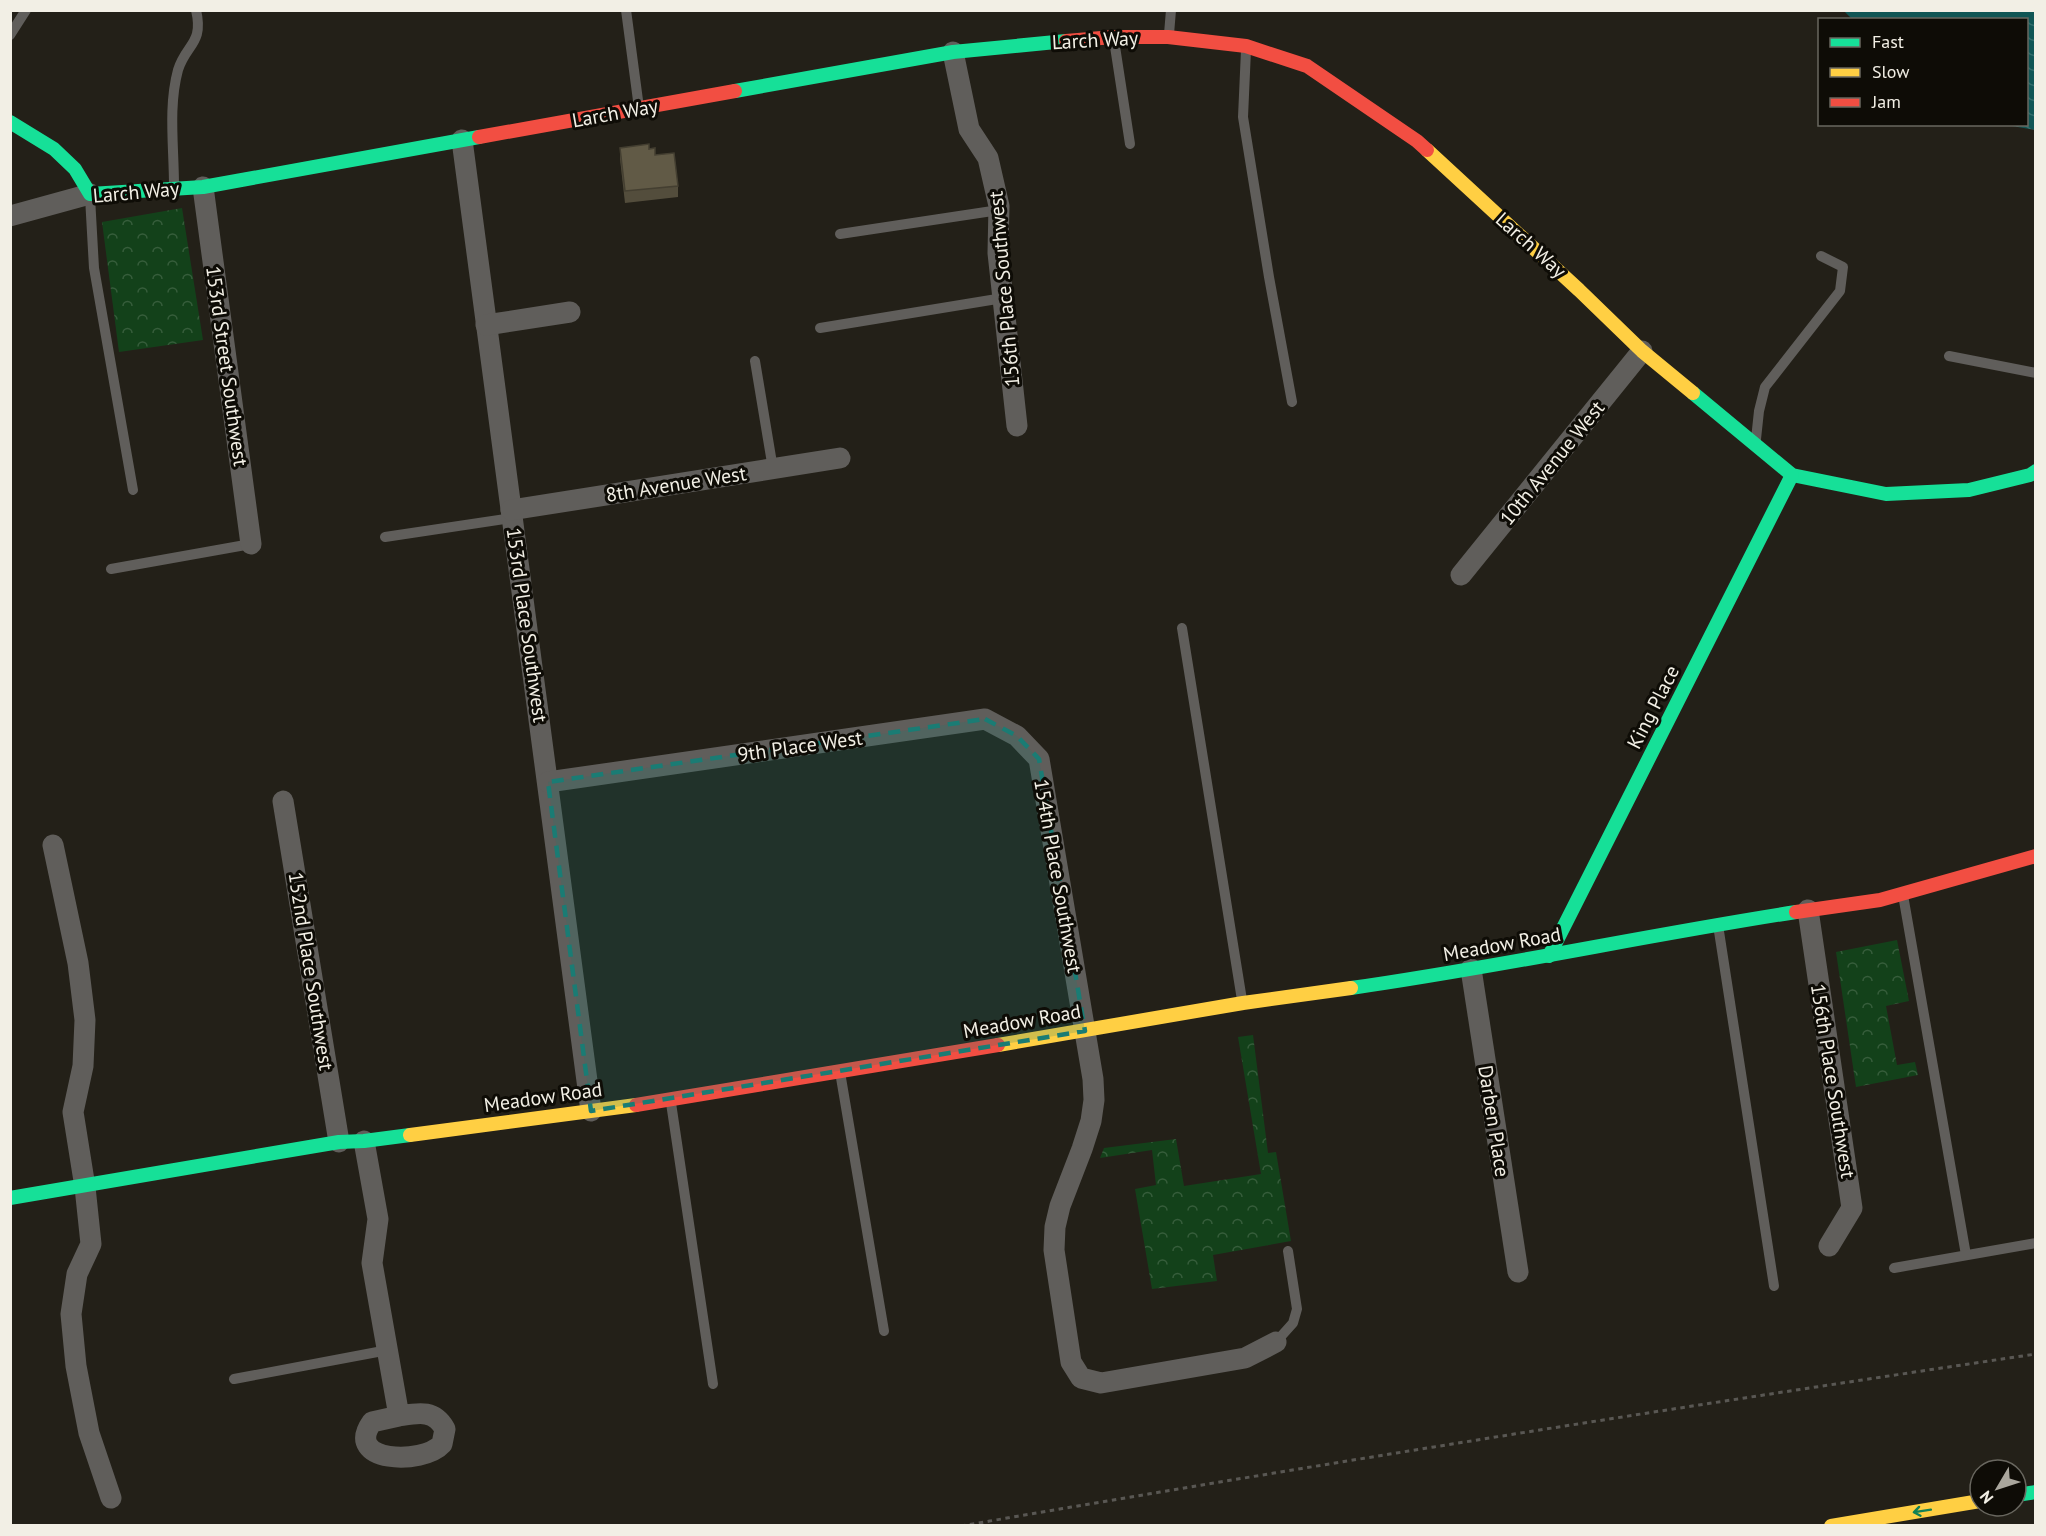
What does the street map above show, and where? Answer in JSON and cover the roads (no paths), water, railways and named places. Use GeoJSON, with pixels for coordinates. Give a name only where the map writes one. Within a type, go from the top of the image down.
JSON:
{"type":"FeatureCollection","features":[{"type":"Feature","properties":{"kind":"main road","name":"Larch Way"},"geometry":{"type":"LineString","coordinates":[[90,194],[202,187],[953,52],[1113,37],[1168,37],[1246,46],[1307,66],[1417,141],[1642,351],[1792,475],[1886,494],[1969,490],[2030,475],[2036,471]]}},
{"type":"Feature","properties":{"kind":"main road"},"geometry":{"type":"LineString","coordinates":[[10,122],[54,149],[75,169],[90,194]]}},
{"type":"Feature","properties":{"kind":"main road","name":"King Place"},"geometry":{"type":"LineString","coordinates":[[1548,956],[1792,475]]}},
{"type":"Feature","properties":{"kind":"main road","name":"Meadow Road"},"geometry":{"type":"LineString","coordinates":[[10,1198],[339,1142],[364,1141],[671,1100],[1243,1003],[1407,980],[1718,924],[1880,900],[2036,856]]}},
{"type":"Feature","properties":{"kind":"main road"},"geometry":{"type":"LineString","coordinates":[[1831,1526],[1968,1503]]}},
{"type":"Feature","properties":{"kind":"street","name":"156th Place Southwest"},"geometry":{"type":"LineString","coordinates":[[953,52],[969,129],[988,158],[999,210],[998,253],[1017,426]]}},
{"type":"Feature","properties":{"kind":"street","name":"153rd Place Southwest"},"geometry":{"type":"LineString","coordinates":[[462,140],[591,1111]]}},
{"type":"Feature","properties":{"kind":"street","name":"153rd Street Southwest"},"geometry":{"type":"LineString","coordinates":[[202,187],[251,544]]}},
{"type":"Feature","properties":{"kind":"street","name":"Larch Way"},"geometry":{"type":"LineString","coordinates":[[10,216],[90,194]]}},
{"type":"Feature","properties":{"kind":"street"},"geometry":{"type":"LineString","coordinates":[[486,325],[570,312]]}},
{"type":"Feature","properties":{"kind":"street","name":"10th Avenue West"},"geometry":{"type":"LineString","coordinates":[[1461,575],[1642,351]]}},
{"type":"Feature","properties":{"kind":"street","name":"8th Avenue West"},"geometry":{"type":"LineString","coordinates":[[512,514],[840,458]]}},
{"type":"Feature","properties":{"kind":"street","name":"9th Place West"},"geometry":{"type":"LineString","coordinates":[[548,782],[985,719],[1017,736],[1039,759]]}},
{"type":"Feature","properties":{"kind":"street","name":"154th Place Southwest"},"geometry":{"type":"LineString","coordinates":[[1039,759],[1093,1078],[1094,1100],[1091,1121],[1060,1206],[1055,1227],[1054,1250],[1071,1362],[1081,1378],[1101,1383],[1245,1358],[1276,1342]]}},
{"type":"Feature","properties":{"kind":"street","name":"152nd Place Southwest"},"geometry":{"type":"LineString","coordinates":[[283,801],[339,1142]]}},
{"type":"Feature","properties":{"kind":"street"},"geometry":{"type":"LineString","coordinates":[[53,845],[78,963],[85,1020],[83,1066],[73,1112],[85,1186],[91,1244],[77,1274],[71,1314],[76,1366],[89,1433],[111,1498]]}},
{"type":"Feature","properties":{"kind":"street","name":"156th Place Southwest"},"geometry":{"type":"LineString","coordinates":[[1808,910],[1852,1208],[1829,1246]]}},
{"type":"Feature","properties":{"kind":"street","name":"Darben Place"},"geometry":{"type":"LineString","coordinates":[[1471,969],[1518,1272]]}},
{"type":"Feature","properties":{"kind":"street"},"geometry":{"type":"LineString","coordinates":[[364,1141],[378,1219],[372,1263],[399,1416]]}},
{"type":"Feature","properties":{"kind":"lane"},"geometry":{"type":"LineString","coordinates":[[10,35],[26,10]]}},
{"type":"Feature","properties":{"kind":"lane"},"geometry":{"type":"LineString","coordinates":[[174,189],[172,100],[179,67],[199,34],[196,10]]}},
{"type":"Feature","properties":{"kind":"lane"},"geometry":{"type":"LineString","coordinates":[[626,10],[639,108]]}},
{"type":"Feature","properties":{"kind":"lane"},"geometry":{"type":"LineString","coordinates":[[1168,37],[1171,10]]}},
{"type":"Feature","properties":{"kind":"lane"},"geometry":{"type":"LineString","coordinates":[[1113,37],[1130,144]]}},
{"type":"Feature","properties":{"kind":"lane"},"geometry":{"type":"LineString","coordinates":[[1246,46],[1243,117],[1292,402]]}},
{"type":"Feature","properties":{"kind":"lane"},"geometry":{"type":"LineString","coordinates":[[90,194],[94,268],[133,490]]}},
{"type":"Feature","properties":{"kind":"lane"},"geometry":{"type":"LineString","coordinates":[[840,234],[999,210]]}},
{"type":"Feature","properties":{"kind":"lane"},"geometry":{"type":"LineString","coordinates":[[1756,445],[1759,411],[1765,387],[1840,291],[1843,267],[1821,255]]}},
{"type":"Feature","properties":{"kind":"lane"},"geometry":{"type":"LineString","coordinates":[[820,328],[1003,298]]}},
{"type":"Feature","properties":{"kind":"lane"},"geometry":{"type":"LineString","coordinates":[[1949,356],[2036,373]]}},
{"type":"Feature","properties":{"kind":"lane"},"geometry":{"type":"LineString","coordinates":[[755,361],[773,469]]}},
{"type":"Feature","properties":{"kind":"lane"},"geometry":{"type":"LineString","coordinates":[[385,537],[512,514]]}},
{"type":"Feature","properties":{"kind":"lane"},"geometry":{"type":"LineString","coordinates":[[111,570],[251,544]]}},
{"type":"Feature","properties":{"kind":"lane"},"geometry":{"type":"LineString","coordinates":[[1182,628],[1243,1003]]}},
{"type":"Feature","properties":{"kind":"lane"},"geometry":{"type":"LineString","coordinates":[[1903,893],[1966,1256]]}},
{"type":"Feature","properties":{"kind":"lane"},"geometry":{"type":"LineString","coordinates":[[1718,924],[1774,1286]]}},
{"type":"Feature","properties":{"kind":"lane"},"geometry":{"type":"LineString","coordinates":[[840,1072],[884,1331]]}},
{"type":"Feature","properties":{"kind":"lane"},"geometry":{"type":"LineString","coordinates":[[671,1100],[713,1384]]}},
{"type":"Feature","properties":{"kind":"lane"},"geometry":{"type":"LineString","coordinates":[[1894,1268],[2036,1243]]}},
{"type":"Feature","properties":{"kind":"lane"},"geometry":{"type":"LineString","coordinates":[[1276,1342],[1293,1323],[1297,1309],[1288,1251]]}},
{"type":"Feature","properties":{"kind":"lane"},"geometry":{"type":"LineString","coordinates":[[234,1379],[388,1350]]}},
{"type":"Feature","properties":{"kind":"water"},"geometry":{"type":"Polygon","coordinates":[[[1844,11],[2035,11],[2035,130],[2012,126],[2028,126],[2028,18],[1851,18],[1844,11]]]}}]}
